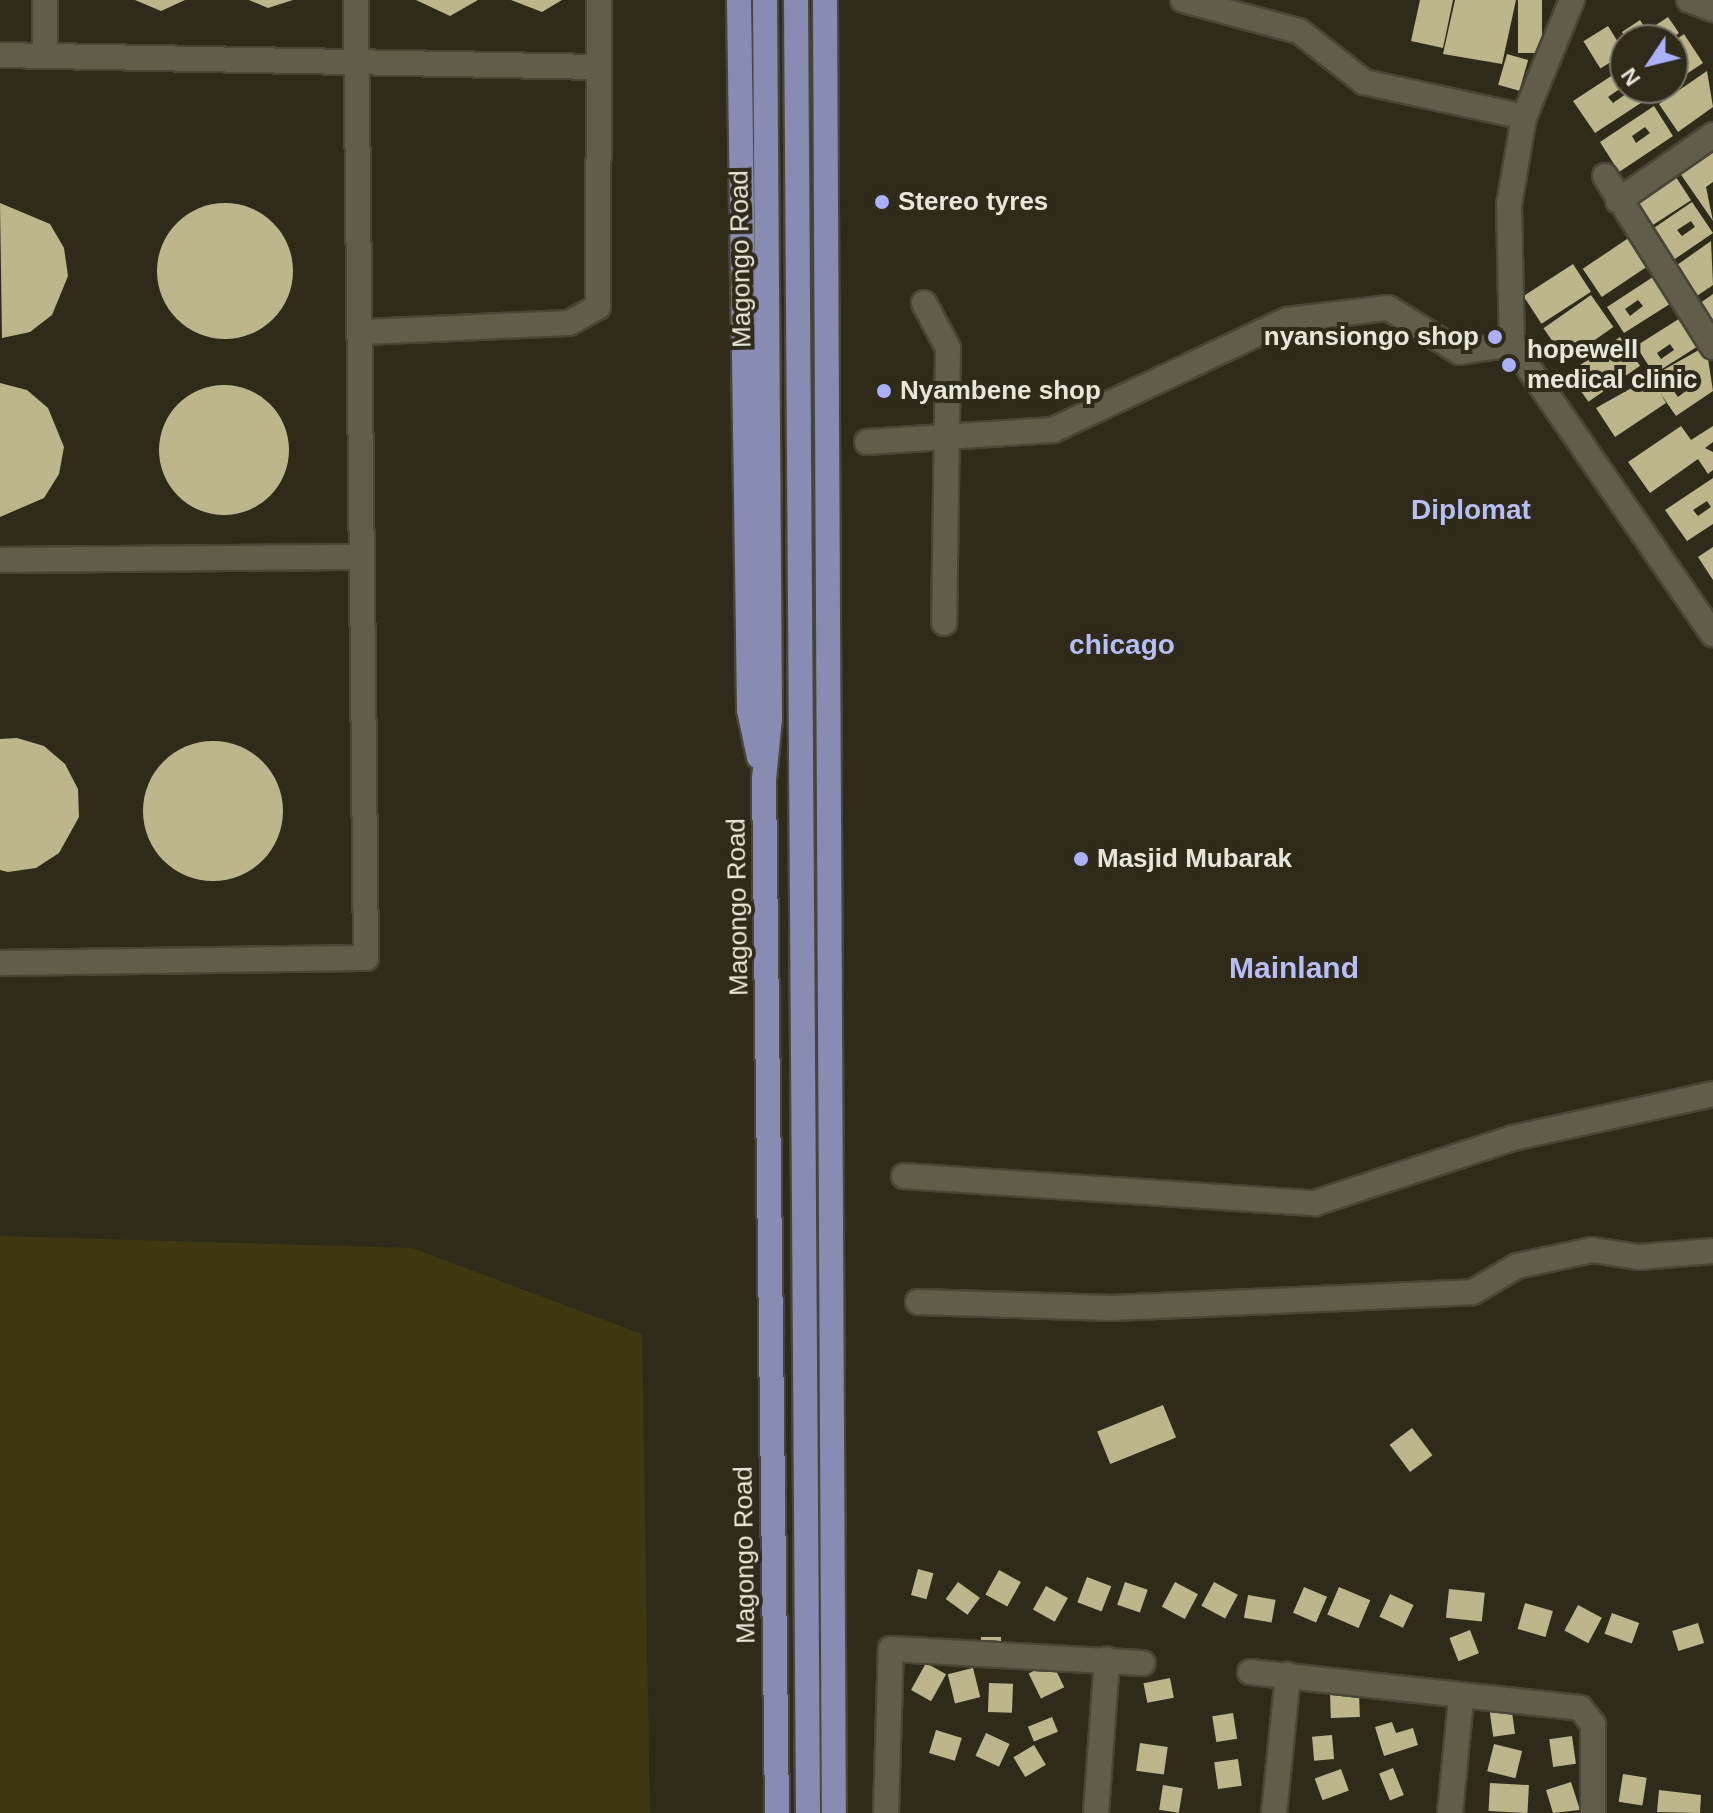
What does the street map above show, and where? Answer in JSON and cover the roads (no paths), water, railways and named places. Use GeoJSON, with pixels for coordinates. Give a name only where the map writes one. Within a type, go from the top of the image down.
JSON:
{"type":"FeatureCollection","features":[{"type":"Feature","properties":{"kind":"main road"},"geometry":{"type":"LineString","coordinates":[[739,0],[749,710],[764,779]]}},
{"type":"Feature","properties":{"kind":"main road","name":"Magongo Road"},"geometry":{"type":"LineString","coordinates":[[765,0],[769,242],[764,779],[777,1813]]}},
{"type":"Feature","properties":{"kind":"main road"},"geometry":{"type":"LineString","coordinates":[[796,0],[800,240],[808,1813]]}},
{"type":"Feature","properties":{"kind":"main road"},"geometry":{"type":"LineString","coordinates":[[825,0],[834,1813]]}},
{"type":"Feature","properties":{"kind":"street"},"geometry":{"type":"LineString","coordinates":[[45,0],[45,56]]}},
{"type":"Feature","properties":{"kind":"street"},"geometry":{"type":"LineString","coordinates":[[0,963],[366,958],[359,557],[364,332],[354,62],[356,0]]}},
{"type":"Feature","properties":{"kind":"street"},"geometry":{"type":"LineString","coordinates":[[364,332],[569,323],[593,314],[602,294],[599,0]]}},
{"type":"Feature","properties":{"kind":"street"},"geometry":{"type":"LineString","coordinates":[[1183,0],[1299,31],[1364,82],[1524,117]]}},
{"type":"Feature","properties":{"kind":"street"},"geometry":{"type":"LineString","coordinates":[[1572,0],[1524,117],[1509,205],[1512,344],[1713,634]]}},
{"type":"Feature","properties":{"kind":"street"},"geometry":{"type":"LineString","coordinates":[[1689,0],[1713,9]]}},
{"type":"Feature","properties":{"kind":"street"},"geometry":{"type":"LineString","coordinates":[[0,55],[598,67]]}},
{"type":"Feature","properties":{"kind":"street"},"geometry":{"type":"LineString","coordinates":[[1618,201],[1713,135]]}},
{"type":"Feature","properties":{"kind":"street"},"geometry":{"type":"LineString","coordinates":[[1605,176],[1713,347]]}},
{"type":"Feature","properties":{"kind":"street"},"geometry":{"type":"LineString","coordinates":[[924,303],[948,348],[944,623]]}},
{"type":"Feature","properties":{"kind":"street"},"geometry":{"type":"LineString","coordinates":[[867,442],[1053,430],[1287,320],[1388,308],[1460,352],[1512,344]]}},
{"type":"Feature","properties":{"kind":"street"},"geometry":{"type":"LineString","coordinates":[[0,560],[359,557]]}},
{"type":"Feature","properties":{"kind":"street"},"geometry":{"type":"LineString","coordinates":[[904,1176],[1315,1203],[1513,1138],[1713,1094]]}},
{"type":"Feature","properties":{"kind":"street"},"geometry":{"type":"LineString","coordinates":[[918,1302],[1128,1307],[1473,1292],[1517,1266],[1592,1250],[1639,1257],[1713,1251]]}},
{"type":"Feature","properties":{"kind":"street"},"geometry":{"type":"LineString","coordinates":[[886,1813],[891,1649],[1143,1663]]}},
{"type":"Feature","properties":{"kind":"street"},"geometry":{"type":"LineString","coordinates":[[1096,1813],[1107,1659]]}},
{"type":"Feature","properties":{"kind":"street"},"geometry":{"type":"LineString","coordinates":[[1250,1672],[1587,1712],[1593,1813]]}},
{"type":"Feature","properties":{"kind":"street"},"geometry":{"type":"LineString","coordinates":[[1274,1813],[1288,1675]]}},
{"type":"Feature","properties":{"kind":"street"},"geometry":{"type":"LineString","coordinates":[[1450,1813],[1461,1698]]}},
{"type":"Feature","properties":{"kind":"place","name":"Stereo tyres"},"geometry":{"type":"Point","coordinates":[882,202]}},
{"type":"Feature","properties":{"kind":"place","name":"nyansiongo shop"},"geometry":{"type":"Point","coordinates":[1495,337]}},
{"type":"Feature","properties":{"kind":"place","name":"hopewell medical clinic"},"geometry":{"type":"Point","coordinates":[1509,365]}},
{"type":"Feature","properties":{"kind":"place","name":"Nyambene shop"},"geometry":{"type":"Point","coordinates":[884,391]}},
{"type":"Feature","properties":{"kind":"place","name":"Masjid Mubarak"},"geometry":{"type":"Point","coordinates":[1081,859]}},
{"type":"Feature","properties":{"kind":"district","name":"Diplomat"},"geometry":{"type":"Point","coordinates":[1471,510]}},
{"type":"Feature","properties":{"kind":"district","name":"chicago"},"geometry":{"type":"Point","coordinates":[1122,645]}},
{"type":"Feature","properties":{"kind":"district","name":"Mainland"},"geometry":{"type":"Point","coordinates":[1294,968]}}]}
